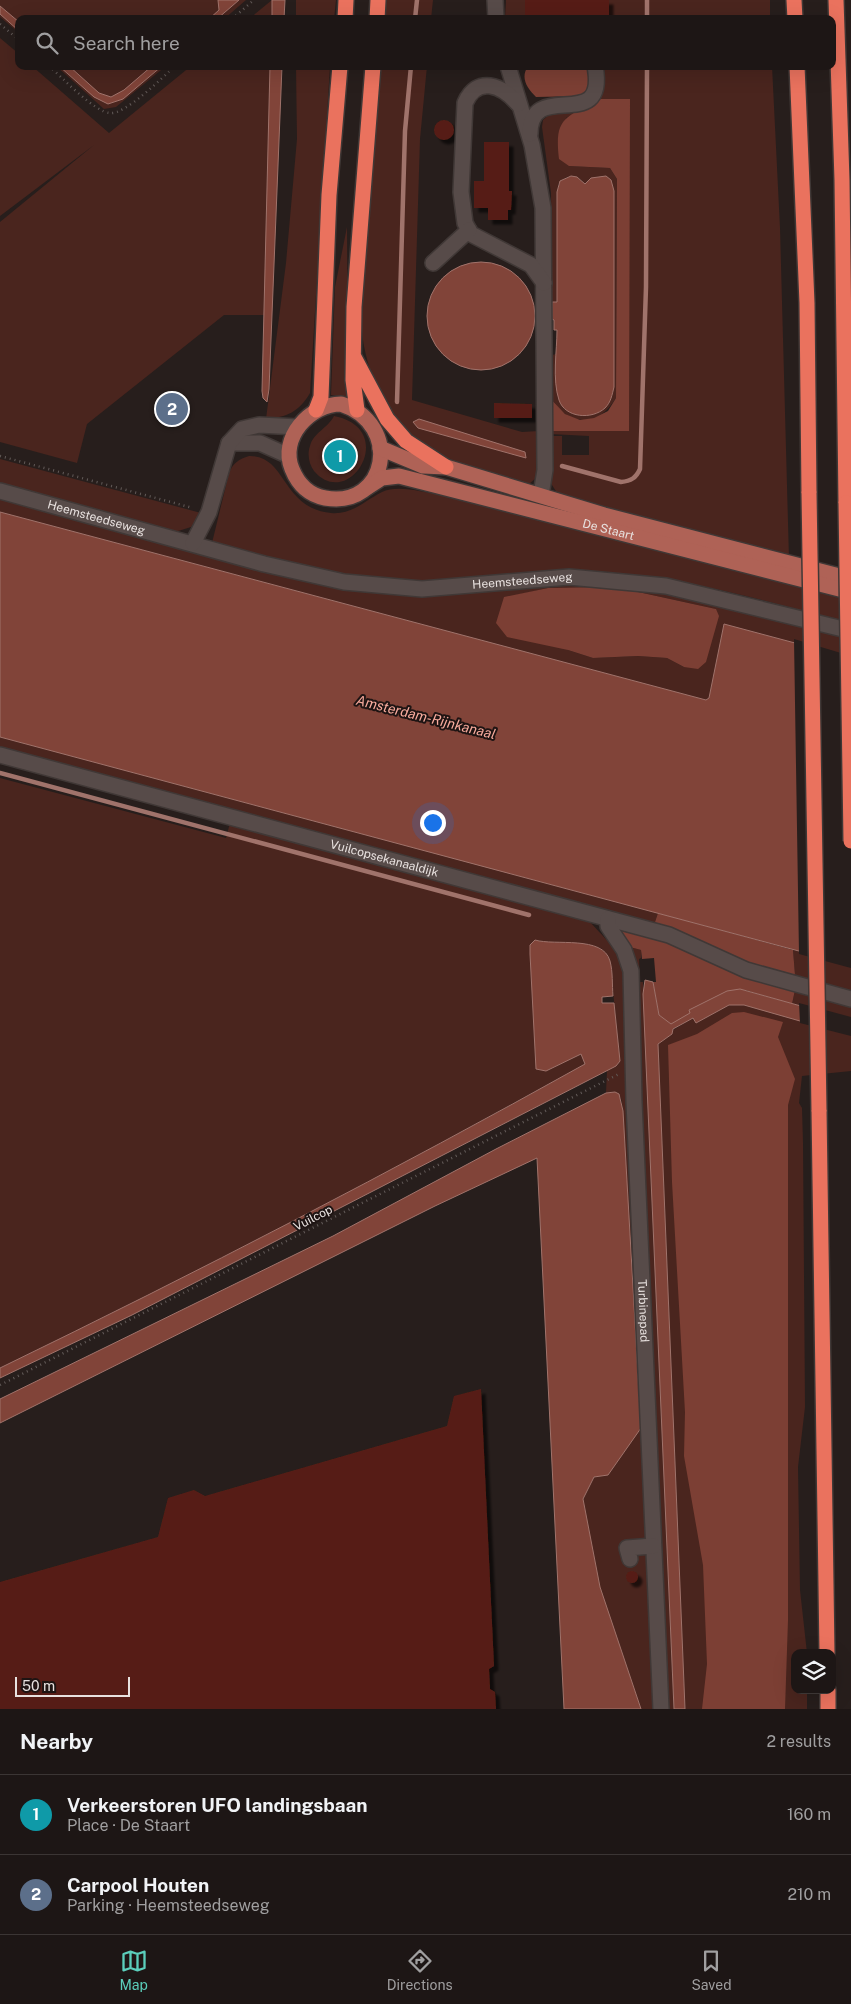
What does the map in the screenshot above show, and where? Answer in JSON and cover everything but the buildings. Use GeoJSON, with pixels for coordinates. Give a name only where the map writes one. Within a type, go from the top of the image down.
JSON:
{"type":"FeatureCollection","features":[{"type":"Feature","properties":{"kind":"highway"},"geometry":{"type":"LineString","coordinates":[[345,15],[346,0]]}},
{"type":"Feature","properties":{"kind":"highway"},"geometry":{"type":"LineString","coordinates":[[377,15],[378,0]]}},
{"type":"Feature","properties":{"kind":"highway"},"geometry":{"type":"LineString","coordinates":[[794,0],[795,15]]}},
{"type":"Feature","properties":{"kind":"highway"},"geometry":{"type":"LineString","coordinates":[[836,0],[842,180],[851,841]]}},
{"type":"Feature","properties":{"kind":"highway"},"geometry":{"type":"LineString","coordinates":[[316,410],[320,397],[329,195],[340,70]]}},
{"type":"Feature","properties":{"kind":"highway"},"geometry":{"type":"LineString","coordinates":[[357,410],[353,380],[354,307],[373,70]]}},
{"type":"Feature","properties":{"kind":"highway"},"geometry":{"type":"LineString","coordinates":[[797,70],[807,303],[828,1649]]}},
{"type":"Feature","properties":{"kind":"highway"},"geometry":{"type":"LineString","coordinates":[[354,356],[387,419],[406,441],[446,467]]}},
{"type":"Feature","properties":{"kind":"highway"},"geometry":{"type":"LineString","coordinates":[[828,1694],[828,1709]]}},
{"type":"Feature","properties":{"kind":"main road"},"geometry":{"type":"LineString","coordinates":[[334,404],[357,410],[374,427],[380,448],[378,466],[368,488],[353,497],[344,500],[320,497],[301,485],[291,466],[289,456],[290,445],[298,427],[316,410],[325,405],[334,404]]}},
{"type":"Feature","properties":{"kind":"main road","name":"De Staart"},"geometry":{"type":"LineString","coordinates":[[380,448],[423,466],[446,467],[613,517],[851,579]]}},
{"type":"Feature","properties":{"kind":"main road","name":"De Staart"},"geometry":{"type":"LineString","coordinates":[[368,488],[382,478],[398,476],[851,592]]}},
{"type":"Feature","properties":{"kind":"street"},"geometry":{"type":"LineString","coordinates":[[495,0],[496,15]]}},
{"type":"Feature","properties":{"kind":"street"},"geometry":{"type":"LineString","coordinates":[[509,70],[540,178],[543,208],[545,470],[541,495]]}},
{"type":"Feature","properties":{"kind":"street"},"geometry":{"type":"LineString","coordinates":[[515,92],[518,70]]}},
{"type":"Feature","properties":{"kind":"street"},"geometry":{"type":"LineString","coordinates":[[530,138],[530,122],[534,114],[542,107],[551,104],[580,105],[590,99],[597,88],[595,70]]}},
{"type":"Feature","properties":{"kind":"street"},"geometry":{"type":"LineString","coordinates":[[520,107],[510,95],[490,85],[476,87],[470,92],[465,103],[461,192],[465,223],[471,234],[531,265],[544,283]]}},
{"type":"Feature","properties":{"kind":"street"},"geometry":{"type":"LineString","coordinates":[[433,263],[469,230]]}},
{"type":"Feature","properties":{"kind":"street"},"geometry":{"type":"LineString","coordinates":[[193,543],[209,512],[229,443],[242,429],[259,426],[298,427]]}},
{"type":"Feature","properties":{"kind":"street"},"geometry":{"type":"LineString","coordinates":[[229,443],[260,443],[289,456]]}},
{"type":"Feature","properties":{"kind":"street","name":"Heemsteedseweg"},"geometry":{"type":"LineString","coordinates":[[0,491],[264,564],[344,582],[422,589],[569,577],[666,586],[851,631]]}},
{"type":"Feature","properties":{"kind":"street","name":"Vuilcopsekanaaldijk"},"geometry":{"type":"LineString","coordinates":[[0,755],[669,935],[739,967],[851,999]]}},
{"type":"Feature","properties":{"kind":"street","name":"Turbinepad"},"geometry":{"type":"LineString","coordinates":[[608,919],[608,926],[624,950],[631,971],[661,1709]]}},
{"type":"Feature","properties":{"kind":"street"},"geometry":{"type":"LineString","coordinates":[[630,1559],[627,1548],[653,1546]]}},
{"type":"Feature","properties":{"kind":"path"},"geometry":{"type":"LineString","coordinates":[[237,15],[254,0]]}},
{"type":"Feature","properties":{"kind":"path"},"geometry":{"type":"LineString","coordinates":[[0,24],[15,37]]}},
{"type":"Feature","properties":{"kind":"path"},"geometry":{"type":"LineString","coordinates":[[54,70],[99,109],[111,114],[124,109],[170,70]]}},
{"type":"Feature","properties":{"kind":"path"},"geometry":{"type":"LineString","coordinates":[[0,456],[188,507]]}},
{"type":"Feature","properties":{"kind":"path","name":"Vuilcop"},"geometry":{"type":"LineString","coordinates":[[0,1385],[634,1067]]}},
{"type":"Feature","properties":{"kind":"shaded area"},"geometry":{"type":"Polygon","coordinates":[[[0,0],[246,0],[229,15],[15,15],[15,30],[0,17],[0,0]]]}},
{"type":"Feature","properties":{"kind":"shaded area"},"geometry":{"type":"Polygon","coordinates":[[[272,0],[272,15],[254,15],[272,0]]]}},
{"type":"Feature","properties":{"kind":"shaded area"},"geometry":{"type":"Polygon","coordinates":[[[296,0],[336,0],[334,15],[296,15],[296,0]]]}},
{"type":"Feature","properties":{"kind":"shaded area"},"geometry":{"type":"Polygon","coordinates":[[[386,0],[433,0],[431,15],[384,15],[386,0]]]}},
{"type":"Feature","properties":{"kind":"shaded area"},"geometry":{"type":"Polygon","coordinates":[[[506,0],[525,0],[525,15],[505,15],[506,0]]]}},
{"type":"Feature","properties":{"kind":"shaded area"},"geometry":{"type":"Polygon","coordinates":[[[609,0],[770,0],[770,15],[609,15],[609,0]]]}},
{"type":"Feature","properties":{"kind":"shaded area"},"geometry":{"type":"Polygon","coordinates":[[[0,38],[15,51],[15,70],[37,70],[109,133],[186,70],[271,70],[264,315],[224,315],[87,424],[77,463],[0,442],[0,222],[94,145],[0,216],[0,38]]]}},
{"type":"Feature","properties":{"kind":"shaded area"},"geometry":{"type":"Polygon","coordinates":[[[60,70],[161,70],[116,107],[104,109],[60,70]]]}},
{"type":"Feature","properties":{"kind":"shaded area"},"geometry":{"type":"Polygon","coordinates":[[[296,70],[330,70],[310,393],[301,405],[292,412],[280,417],[266,419],[286,263],[297,139],[296,70]]]}},
{"type":"Feature","properties":{"kind":"shaded area"},"geometry":{"type":"Polygon","coordinates":[[[379,70],[427,70],[420,139],[412,400],[522,432],[539,431],[537,477],[528,485],[464,466],[428,449],[404,429],[386,405],[372,376],[364,346],[362,327],[367,217],[379,70]]]}},
{"type":"Feature","properties":{"kind":"shaded area"},"geometry":{"type":"Polygon","coordinates":[[[526,70],[588,70],[588,89],[583,96],[536,97],[526,83],[526,70]]]}},
{"type":"Feature","properties":{"kind":"shaded area"},"geometry":{"type":"Polygon","coordinates":[[[605,70],[772,70],[780,228],[789,559],[559,496],[552,485],[550,473],[550,436],[562,436],[562,455],[589,455],[589,436],[550,434],[550,431],[629,431],[629,99],[598,99],[603,89],[605,70]]]}},
{"type":"Feature","properties":{"kind":"shaded area"},"geometry":{"type":"Polygon","coordinates":[[[598,99],[630,99],[629,431],[548,431],[550,398],[565,414],[580,420],[594,418],[608,411],[616,398],[617,179],[610,168],[569,166],[559,159],[558,145],[560,127],[564,121],[598,99]]]}},
{"type":"Feature","properties":{"kind":"shaded area"},"geometry":{"type":"Polygon","coordinates":[[[553,111],[579,111],[566,118],[569,166],[610,168],[617,179],[616,398],[607,410],[589,420],[582,420],[567,415],[550,398],[552,355],[557,354],[556,377],[558,392],[569,411],[611,180],[600,177],[585,184],[582,180],[571,176],[561,181],[558,185],[557,302],[552,302],[551,193],[542,127],[543,120],[553,111]]]}},
{"type":"Feature","properties":{"kind":"shaded area"},"geometry":{"type":"Polygon","coordinates":[[[347,227],[348,397],[331,395],[335,287],[347,227]]]}},
{"type":"Feature","properties":{"kind":"shaded area"},"geometry":{"type":"Polygon","coordinates":[[[334,416],[354,424],[364,436],[366,450],[362,464],[353,475],[341,482],[328,481],[314,471],[309,456],[312,441],[334,416]]]}},
{"type":"Feature","properties":{"kind":"shaded area"},"geometry":{"type":"Polygon","coordinates":[[[249,456],[261,458],[271,464],[293,493],[302,502],[315,509],[331,513],[345,512],[358,507],[386,490],[395,489],[415,490],[459,498],[851,601],[851,624],[731,592],[639,575],[571,570],[412,582],[336,573],[212,543],[229,473],[237,462],[249,456]]]}},
{"type":"Feature","properties":{"kind":"shaded area"},"geometry":{"type":"Polygon","coordinates":[[[0,459],[201,513],[191,527],[175,532],[0,486],[0,459]]]}},
{"type":"Feature","properties":{"kind":"shaded area"},"geometry":{"type":"Polygon","coordinates":[[[0,499],[431,595],[546,584],[585,583],[655,589],[851,637],[851,658],[706,700],[0,512],[0,499]],[[596,587],[548,588],[504,598],[568,650],[593,658],[638,656],[667,658],[684,667],[716,609],[629,590],[596,587]]]}},
{"type":"Feature","properties":{"kind":"shaded area"},"geometry":{"type":"Polygon","coordinates":[[[596,587],[629,590],[716,609],[719,616],[706,662],[698,669],[684,667],[667,658],[638,656],[593,658],[568,650],[507,637],[496,623],[504,597],[548,588],[596,587]]]}},
{"type":"Feature","properties":{"kind":"shaded area"},"geometry":{"type":"Polygon","coordinates":[[[0,737],[658,913],[654,925],[0,749],[0,737]]]}},
{"type":"Feature","properties":{"kind":"shaded area"},"geometry":{"type":"Polygon","coordinates":[[[0,778],[226,838],[230,823],[589,921],[617,951],[626,946],[641,950],[641,958],[639,959],[640,982],[643,982],[674,1709],[641,1709],[599,1587],[583,1499],[594,1477],[641,1428],[623,1111],[621,1098],[610,1092],[606,1093],[607,1070],[620,1061],[610,961],[602,949],[586,944],[536,940],[530,954],[536,1069],[546,1071],[581,1054],[585,1064],[329,1204],[129,1306],[0,1368],[0,778]]]}},
{"type":"Feature","properties":{"kind":"shaded area"},"geometry":{"type":"Polygon","coordinates":[[[658,913],[793,950],[795,975],[739,961],[654,925],[658,913]]]}},
{"type":"Feature","properties":{"kind":"shaded area"},"geometry":{"type":"Polygon","coordinates":[[[613,927],[652,937],[795,990],[792,1004],[745,990],[689,1010],[691,1013],[671,1025],[659,1015],[653,982],[656,982],[654,958],[642,959],[641,950],[626,946],[613,927]]]}},
{"type":"Feature","properties":{"kind":"shaded area"},"geometry":{"type":"Polygon","coordinates":[[[793,950],[851,965],[851,991],[795,975],[793,950]]]}},
{"type":"Feature","properties":{"kind":"shaded area"},"geometry":{"type":"Polygon","coordinates":[[[795,990],[851,1005],[851,1020],[792,1004],[795,990]]]}},
{"type":"Feature","properties":{"kind":"shaded area"},"geometry":{"type":"Polygon","coordinates":[[[729,1005],[744,1005],[851,1034],[851,1071],[802,1076],[799,1103],[802,1108],[803,1143],[805,1407],[798,1467],[800,1590],[807,1649],[791,1649],[791,1694],[807,1694],[807,1709],[685,1709],[658,1044],[672,1034],[673,1030],[693,1018],[696,1023],[729,1005]]]}},
{"type":"Feature","properties":{"kind":"shaded area"},"geometry":{"type":"Polygon","coordinates":[[[744,1012],[783,1022],[778,1037],[795,1079],[788,1105],[788,1620],[785,1709],[702,1709],[707,1664],[703,1565],[684,1456],[685,1412],[672,1182],[668,1045],[697,1034],[732,1013],[744,1012]]]}},
{"type":"Feature","properties":{"kind":"water"},"geometry":{"type":"Polygon","coordinates":[[[218,0],[239,0],[222,15],[213,15],[219,10],[218,0]]]}},
{"type":"Feature","properties":{"kind":"water"},"geometry":{"type":"Polygon","coordinates":[[[272,0],[285,0],[284,15],[272,15],[272,0]]]}},
{"type":"Feature","properties":{"kind":"water"},"geometry":{"type":"Polygon","coordinates":[[[0,6],[15,19],[15,27],[0,14],[0,6]]]}},
{"type":"Feature","properties":{"kind":"water"},"geometry":{"type":"Polygon","coordinates":[[[64,70],[73,70],[99,93],[111,97],[124,90],[147,70],[157,70],[123,99],[108,104],[94,97],[64,70]]]}},
{"type":"Feature","properties":{"kind":"water"},"geometry":{"type":"Polygon","coordinates":[[[270,70],[282,70],[267,402],[263,398],[270,70]]]}},
{"type":"Feature","properties":{"kind":"water"},"geometry":{"type":"Polygon","coordinates":[[[571,176],[577,177],[585,184],[591,178],[606,176],[611,180],[614,191],[614,387],[610,401],[605,408],[600,412],[586,415],[573,414],[562,406],[556,383],[557,330],[554,330],[554,320],[552,319],[552,302],[557,302],[557,192],[560,181],[571,176]]]}},
{"type":"Feature","properties":{"kind":"water"},"geometry":{"type":"Polygon","coordinates":[[[481,262],[502,266],[519,278],[531,295],[535,316],[531,337],[519,354],[502,366],[481,370],[460,366],[443,354],[431,337],[427,316],[431,295],[443,278],[460,266],[481,262]]]}},
{"type":"Feature","properties":{"kind":"water"},"geometry":{"type":"Polygon","coordinates":[[[419,419],[525,452],[526,458],[418,428],[413,422],[419,419]]]}},
{"type":"Feature","properties":{"kind":"water","name":"Amsterdam-Rijnkanaal"},"geometry":{"type":"Polygon","coordinates":[[[0,512],[706,700],[709,698],[724,624],[851,658],[851,965],[0,737],[0,512]]]}},
{"type":"Feature","properties":{"kind":"water"},"geometry":{"type":"Polygon","coordinates":[[[535,940],[588,945],[606,953],[611,965],[613,996],[602,997],[602,1003],[614,1003],[620,1061],[616,1066],[132,1315],[0,1378],[0,1368],[295,1220],[585,1064],[581,1054],[546,1071],[536,1069],[530,954],[530,945],[535,940]]]}},
{"type":"Feature","properties":{"kind":"water"},"geometry":{"type":"Polygon","coordinates":[[[645,980],[653,982],[659,1015],[671,1024],[690,1013],[689,1010],[727,991],[740,989],[851,1020],[800,1021],[744,1005],[729,1005],[696,1023],[693,1018],[673,1029],[672,1034],[658,1044],[685,1709],[674,1709],[643,994],[645,980]]]}},
{"type":"Feature","properties":{"kind":"water"},"geometry":{"type":"Polygon","coordinates":[[[615,1092],[619,1094],[623,1111],[641,1428],[608,1475],[594,1477],[583,1499],[600,1587],[641,1709],[564,1709],[537,1158],[435,1206],[0,1423],[0,1399],[333,1236],[606,1093],[615,1092]]]}},
{"type":"Feature","properties":{"kind":"pier"},"geometry":{"type":"Polygon","coordinates":[[[794,639],[851,656],[851,968],[799,954],[794,639]]]}},
{"type":"Feature","properties":{"kind":"pier"},"geometry":{"type":"Polygon","coordinates":[[[799,1003],[851,1017],[851,1036],[800,1023],[799,1003]]]}},
{"type":"Feature","properties":{"kind":"waterway"},"geometry":{"type":"LineString","coordinates":[[415,15],[417,0]]}},
{"type":"Feature","properties":{"kind":"waterway"},"geometry":{"type":"LineString","coordinates":[[647,0],[647,15]]}},
{"type":"Feature","properties":{"kind":"waterway"},"geometry":{"type":"LineString","coordinates":[[397,402],[405,131],[411,70]]}},
{"type":"Feature","properties":{"kind":"waterway"},"geometry":{"type":"LineString","coordinates":[[562,466],[621,482],[633,478],[640,469],[646,287],[647,70]]}},
{"type":"Feature","properties":{"kind":"waterway"},"geometry":{"type":"LineString","coordinates":[[0,773],[529,915]]}},
{"type":"Feature","properties":{"kind":"place","name":"Carpool Houten"},"geometry":{"type":"Point","coordinates":[172,409]}},
{"type":"Feature","properties":{"kind":"place","name":"Verkeerstoren UFO landingsbaan"},"geometry":{"type":"Point","coordinates":[340,456]}}]}
